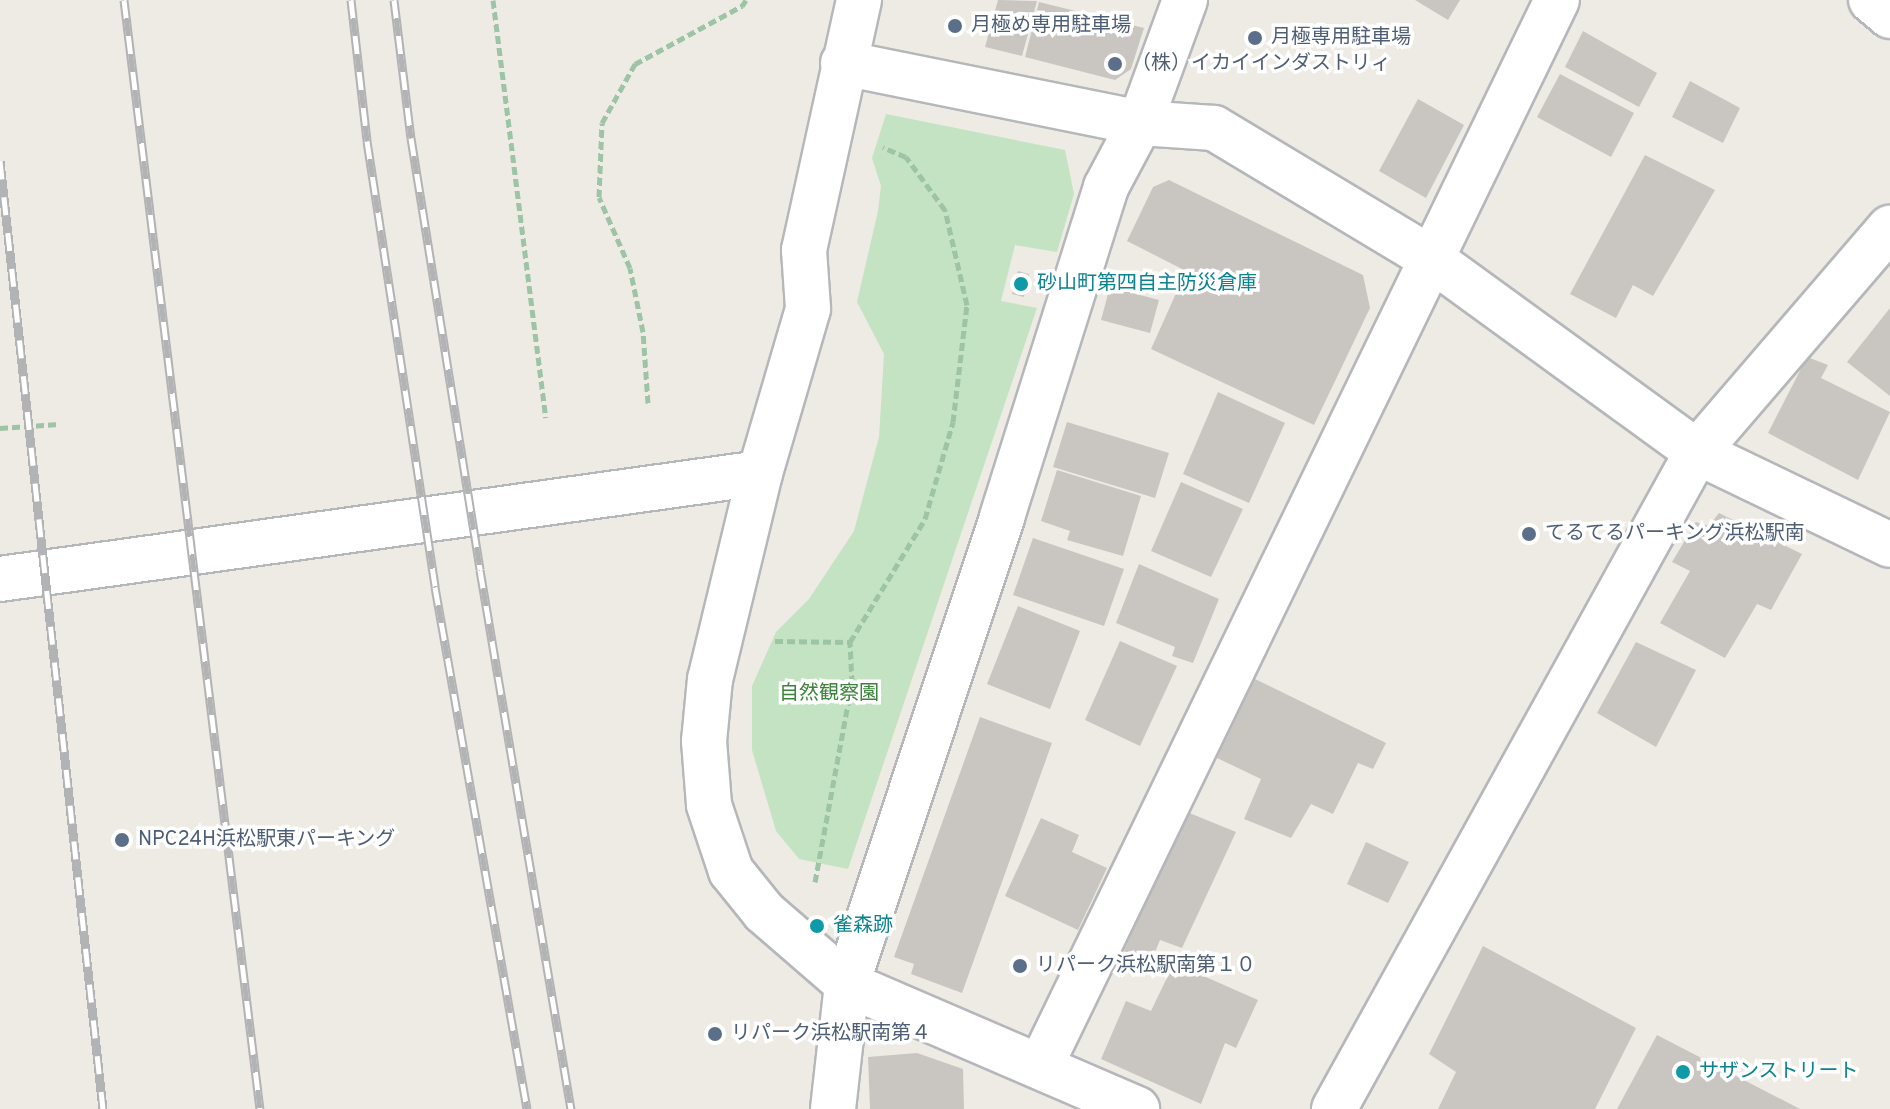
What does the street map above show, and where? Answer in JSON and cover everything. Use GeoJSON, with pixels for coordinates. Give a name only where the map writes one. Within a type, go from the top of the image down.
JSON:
{"type":"FeatureCollection","features":[{"type":"Feature","properties":{"kind":"street"},"geometry":{"type":"LineString","coordinates":[[859,0],[804,250],[808,309],[760,473],[710,679],[704,741],[709,805],[731,871],[764,912],[847,984],[1041,1065],[1137,1109]]}},
{"type":"Feature","properties":{"kind":"street"},"geometry":{"type":"LineString","coordinates":[[833,1109],[847,984],[1002,517],[1106,187],[1140,123],[1185,0]]}},
{"type":"Feature","properties":{"kind":"street"},"geometry":{"type":"LineString","coordinates":[[1041,1065],[1557,0]]}},
{"type":"Feature","properties":{"kind":"street"},"geometry":{"type":"LineString","coordinates":[[1871,0],[1890,16]]}},
{"type":"Feature","properties":{"kind":"street"},"geometry":{"type":"LineString","coordinates":[[843,63],[1140,123],[1214,128],[1430,258],[1697,452],[1890,545]]}},
{"type":"Feature","properties":{"kind":"street"},"geometry":{"type":"LineString","coordinates":[[1334,1109],[1697,452],[1890,228]]}},
{"type":"Feature","properties":{"kind":"street"},"geometry":{"type":"LineString","coordinates":[[0,579],[760,473]]}},
{"type":"Feature","properties":{"kind":"path"},"geometry":{"type":"LineString","coordinates":[[493,0],[546,418]]}},
{"type":"Feature","properties":{"kind":"path"},"geometry":{"type":"LineString","coordinates":[[648,403],[643,332],[630,268],[599,197],[602,123],[635,64],[742,6],[746,0]]}},
{"type":"Feature","properties":{"kind":"path"},"geometry":{"type":"LineString","coordinates":[[813,890],[852,683],[850,642],[925,519],[953,422],[967,305],[945,210],[906,157],[877,144]]}},
{"type":"Feature","properties":{"kind":"path"},"geometry":{"type":"LineString","coordinates":[[0,428],[59,424]]}},
{"type":"Feature","properties":{"kind":"path"},"geometry":{"type":"LineString","coordinates":[[764,641],[850,642]]}},
{"type":"Feature","properties":{"kind":"green space","name":"自然観察園"},"geometry":{"type":"Polygon","coordinates":[[[886,114],[1065,150],[1074,194],[1057,252],[1015,245],[1001,301],[1037,308],[848,869],[799,859],[776,831],[752,750],[752,686],[776,632],[809,599],[854,531],[879,437],[884,354],[857,302],[881,186],[872,158],[886,114]]]}},
{"type":"Feature","properties":{"kind":"building"},"geometry":{"type":"Polygon","coordinates":[[[998,0],[1037,1],[1022,56],[985,47],[998,0]]]}},
{"type":"Feature","properties":{"kind":"building"},"geometry":{"type":"Polygon","coordinates":[[[1415,0],[1460,0],[1448,20],[1415,0]]]}},
{"type":"Feature","properties":{"kind":"building"},"geometry":{"type":"Polygon","coordinates":[[[1039,2],[1144,28],[1131,69],[1115,80],[1025,57],[1039,2]]]}},
{"type":"Feature","properties":{"kind":"building"},"geometry":{"type":"Polygon","coordinates":[[[1583,31],[1657,73],[1639,107],[1565,67],[1583,31]]]}},
{"type":"Feature","properties":{"kind":"building"},"geometry":{"type":"Polygon","coordinates":[[[1560,74],[1634,113],[1611,157],[1537,117],[1560,74]]]}},
{"type":"Feature","properties":{"kind":"building"},"geometry":{"type":"Polygon","coordinates":[[[1690,81],[1740,108],[1723,143],[1672,117],[1690,81]]]}},
{"type":"Feature","properties":{"kind":"building"},"geometry":{"type":"Polygon","coordinates":[[[1418,99],[1464,125],[1426,198],[1379,171],[1418,99]]]}},
{"type":"Feature","properties":{"kind":"building"},"geometry":{"type":"Polygon","coordinates":[[[1645,155],[1715,190],[1653,296],[1633,285],[1616,318],[1570,294],[1645,155]]]}},
{"type":"Feature","properties":{"kind":"building"},"geometry":{"type":"Polygon","coordinates":[[[1169,180],[1363,275],[1370,308],[1314,425],[1151,349],[1186,271],[1127,241],[1153,187],[1169,180]]]}},
{"type":"Feature","properties":{"kind":"building","name":"砂山町第四自主防災倉庫"},"geometry":{"type":"Polygon","coordinates":[[[1018,271],[1029,274],[1024,297],[1012,294],[1018,271]]]}},
{"type":"Feature","properties":{"kind":"building"},"geometry":{"type":"Polygon","coordinates":[[[1110,287],[1159,300],[1150,333],[1101,320],[1110,287]]]}},
{"type":"Feature","properties":{"kind":"building"},"geometry":{"type":"Polygon","coordinates":[[[1890,308],[1890,396],[1847,362],[1890,308]]]}},
{"type":"Feature","properties":{"kind":"building"},"geometry":{"type":"Polygon","coordinates":[[[1807,357],[1828,365],[1821,378],[1890,412],[1858,480],[1768,433],[1807,357]]]}},
{"type":"Feature","properties":{"kind":"building"},"geometry":{"type":"Polygon","coordinates":[[[1218,392],[1285,423],[1249,503],[1183,474],[1218,392]]]}},
{"type":"Feature","properties":{"kind":"building"},"geometry":{"type":"Polygon","coordinates":[[[1067,422],[1169,453],[1155,498],[1053,467],[1067,422]]]}},
{"type":"Feature","properties":{"kind":"building"},"geometry":{"type":"Polygon","coordinates":[[[1057,470],[1141,496],[1123,556],[1067,540],[1070,531],[1041,521],[1057,470]]]}},
{"type":"Feature","properties":{"kind":"building"},"geometry":{"type":"Polygon","coordinates":[[[1181,482],[1243,509],[1211,577],[1151,551],[1181,482]]]}},
{"type":"Feature","properties":{"kind":"building"},"geometry":{"type":"Polygon","coordinates":[[[1719,513],[1802,554],[1771,610],[1757,604],[1725,658],[1660,623],[1690,571],[1672,562],[1696,522],[1709,526],[1719,513]]]}},
{"type":"Feature","properties":{"kind":"building"},"geometry":{"type":"Polygon","coordinates":[[[1033,538],[1124,569],[1104,626],[1013,595],[1033,538]]]}},
{"type":"Feature","properties":{"kind":"building"},"geometry":{"type":"Polygon","coordinates":[[[1139,564],[1219,599],[1193,663],[1172,656],[1175,647],[1116,623],[1139,564]]]}},
{"type":"Feature","properties":{"kind":"building"},"geometry":{"type":"Polygon","coordinates":[[[1018,606],[1080,631],[1050,709],[987,684],[1018,606]]]}},
{"type":"Feature","properties":{"kind":"building"},"geometry":{"type":"Polygon","coordinates":[[[1120,641],[1177,666],[1140,746],[1085,720],[1120,641]]]}},
{"type":"Feature","properties":{"kind":"building"},"geometry":{"type":"Polygon","coordinates":[[[1636,642],[1696,670],[1656,747],[1597,713],[1636,642]]]}},
{"type":"Feature","properties":{"kind":"building"},"geometry":{"type":"Polygon","coordinates":[[[1255,679],[1386,743],[1373,769],[1358,763],[1333,814],[1311,804],[1291,838],[1244,819],[1261,779],[1217,758],[1255,679]]]}},
{"type":"Feature","properties":{"kind":"building"},"geometry":{"type":"Polygon","coordinates":[[[980,717],[1052,743],[962,993],[911,974],[914,964],[894,957],[980,717]]]}},
{"type":"Feature","properties":{"kind":"building"},"geometry":{"type":"Polygon","coordinates":[[[1187,812],[1236,832],[1182,948],[1160,940],[1151,962],[1124,951],[1187,812]]]}},
{"type":"Feature","properties":{"kind":"building"},"geometry":{"type":"Polygon","coordinates":[[[1041,818],[1079,835],[1072,852],[1107,868],[1078,930],[1005,896],[1041,818]]]}},
{"type":"Feature","properties":{"kind":"building"},"geometry":{"type":"Polygon","coordinates":[[[1366,842],[1409,862],[1388,903],[1347,884],[1366,842]]]}},
{"type":"Feature","properties":{"kind":"building"},"geometry":{"type":"Polygon","coordinates":[[[1483,946],[1636,1028],[1595,1109],[1438,1109],[1456,1072],[1429,1054],[1483,946]]]}},
{"type":"Feature","properties":{"kind":"building"},"geometry":{"type":"Polygon","coordinates":[[[1174,963],[1258,1000],[1236,1048],[1225,1043],[1201,1104],[1101,1059],[1126,1001],[1151,1011],[1174,963]]]}},
{"type":"Feature","properties":{"kind":"building","name":"サザンストリート"},"geometry":{"type":"Polygon","coordinates":[[[1657,1035],[1800,1109],[1617,1109],[1657,1035]]]}},
{"type":"Feature","properties":{"kind":"building"},"geometry":{"type":"Polygon","coordinates":[[[917,1053],[963,1069],[964,1109],[870,1109],[868,1057],[917,1053]]]}},
{"type":"Feature","properties":{"kind":"railway"},"geometry":{"type":"LineString","coordinates":[[124,0],[260,1109]]}},
{"type":"Feature","properties":{"kind":"railway"},"geometry":{"type":"LineString","coordinates":[[351,0],[367,141],[435,587],[527,1109]]}},
{"type":"Feature","properties":{"kind":"railway"},"geometry":{"type":"LineString","coordinates":[[394,0],[411,138],[571,1109]]}},
{"type":"Feature","properties":{"kind":"railway"},"geometry":{"type":"LineString","coordinates":[[0,161],[103,1109]]}},
{"type":"Feature","properties":{"kind":"place","name":"月極め専用駐車場"},"geometry":{"type":"Point","coordinates":[955,26]}},
{"type":"Feature","properties":{"kind":"place","name":"月極専用駐車場"},"geometry":{"type":"Point","coordinates":[1255,38]}},
{"type":"Feature","properties":{"kind":"place","name":"（株）イカイインダストリィ"},"geometry":{"type":"Point","coordinates":[1115,64]}},
{"type":"Feature","properties":{"kind":"place","name":"砂山町第四自主防災倉庫"},"geometry":{"type":"Point","coordinates":[1021,284]}},
{"type":"Feature","properties":{"kind":"place","name":"てるてるパーキング浜松駅南"},"geometry":{"type":"Point","coordinates":[1529,534]}},
{"type":"Feature","properties":{"kind":"place","name":"NPC24H浜松駅東パーキング"},"geometry":{"type":"Point","coordinates":[122,840]}},
{"type":"Feature","properties":{"kind":"place","name":"雀森跡"},"geometry":{"type":"Point","coordinates":[817,926]}},
{"type":"Feature","properties":{"kind":"place","name":"リパーク浜松駅南第１０"},"geometry":{"type":"Point","coordinates":[1020,966]}},
{"type":"Feature","properties":{"kind":"place","name":"リパーク浜松駅南第４"},"geometry":{"type":"Point","coordinates":[715,1034]}},
{"type":"Feature","properties":{"kind":"place","name":"サザンストリート"},"geometry":{"type":"Point","coordinates":[1683,1072]}}]}
